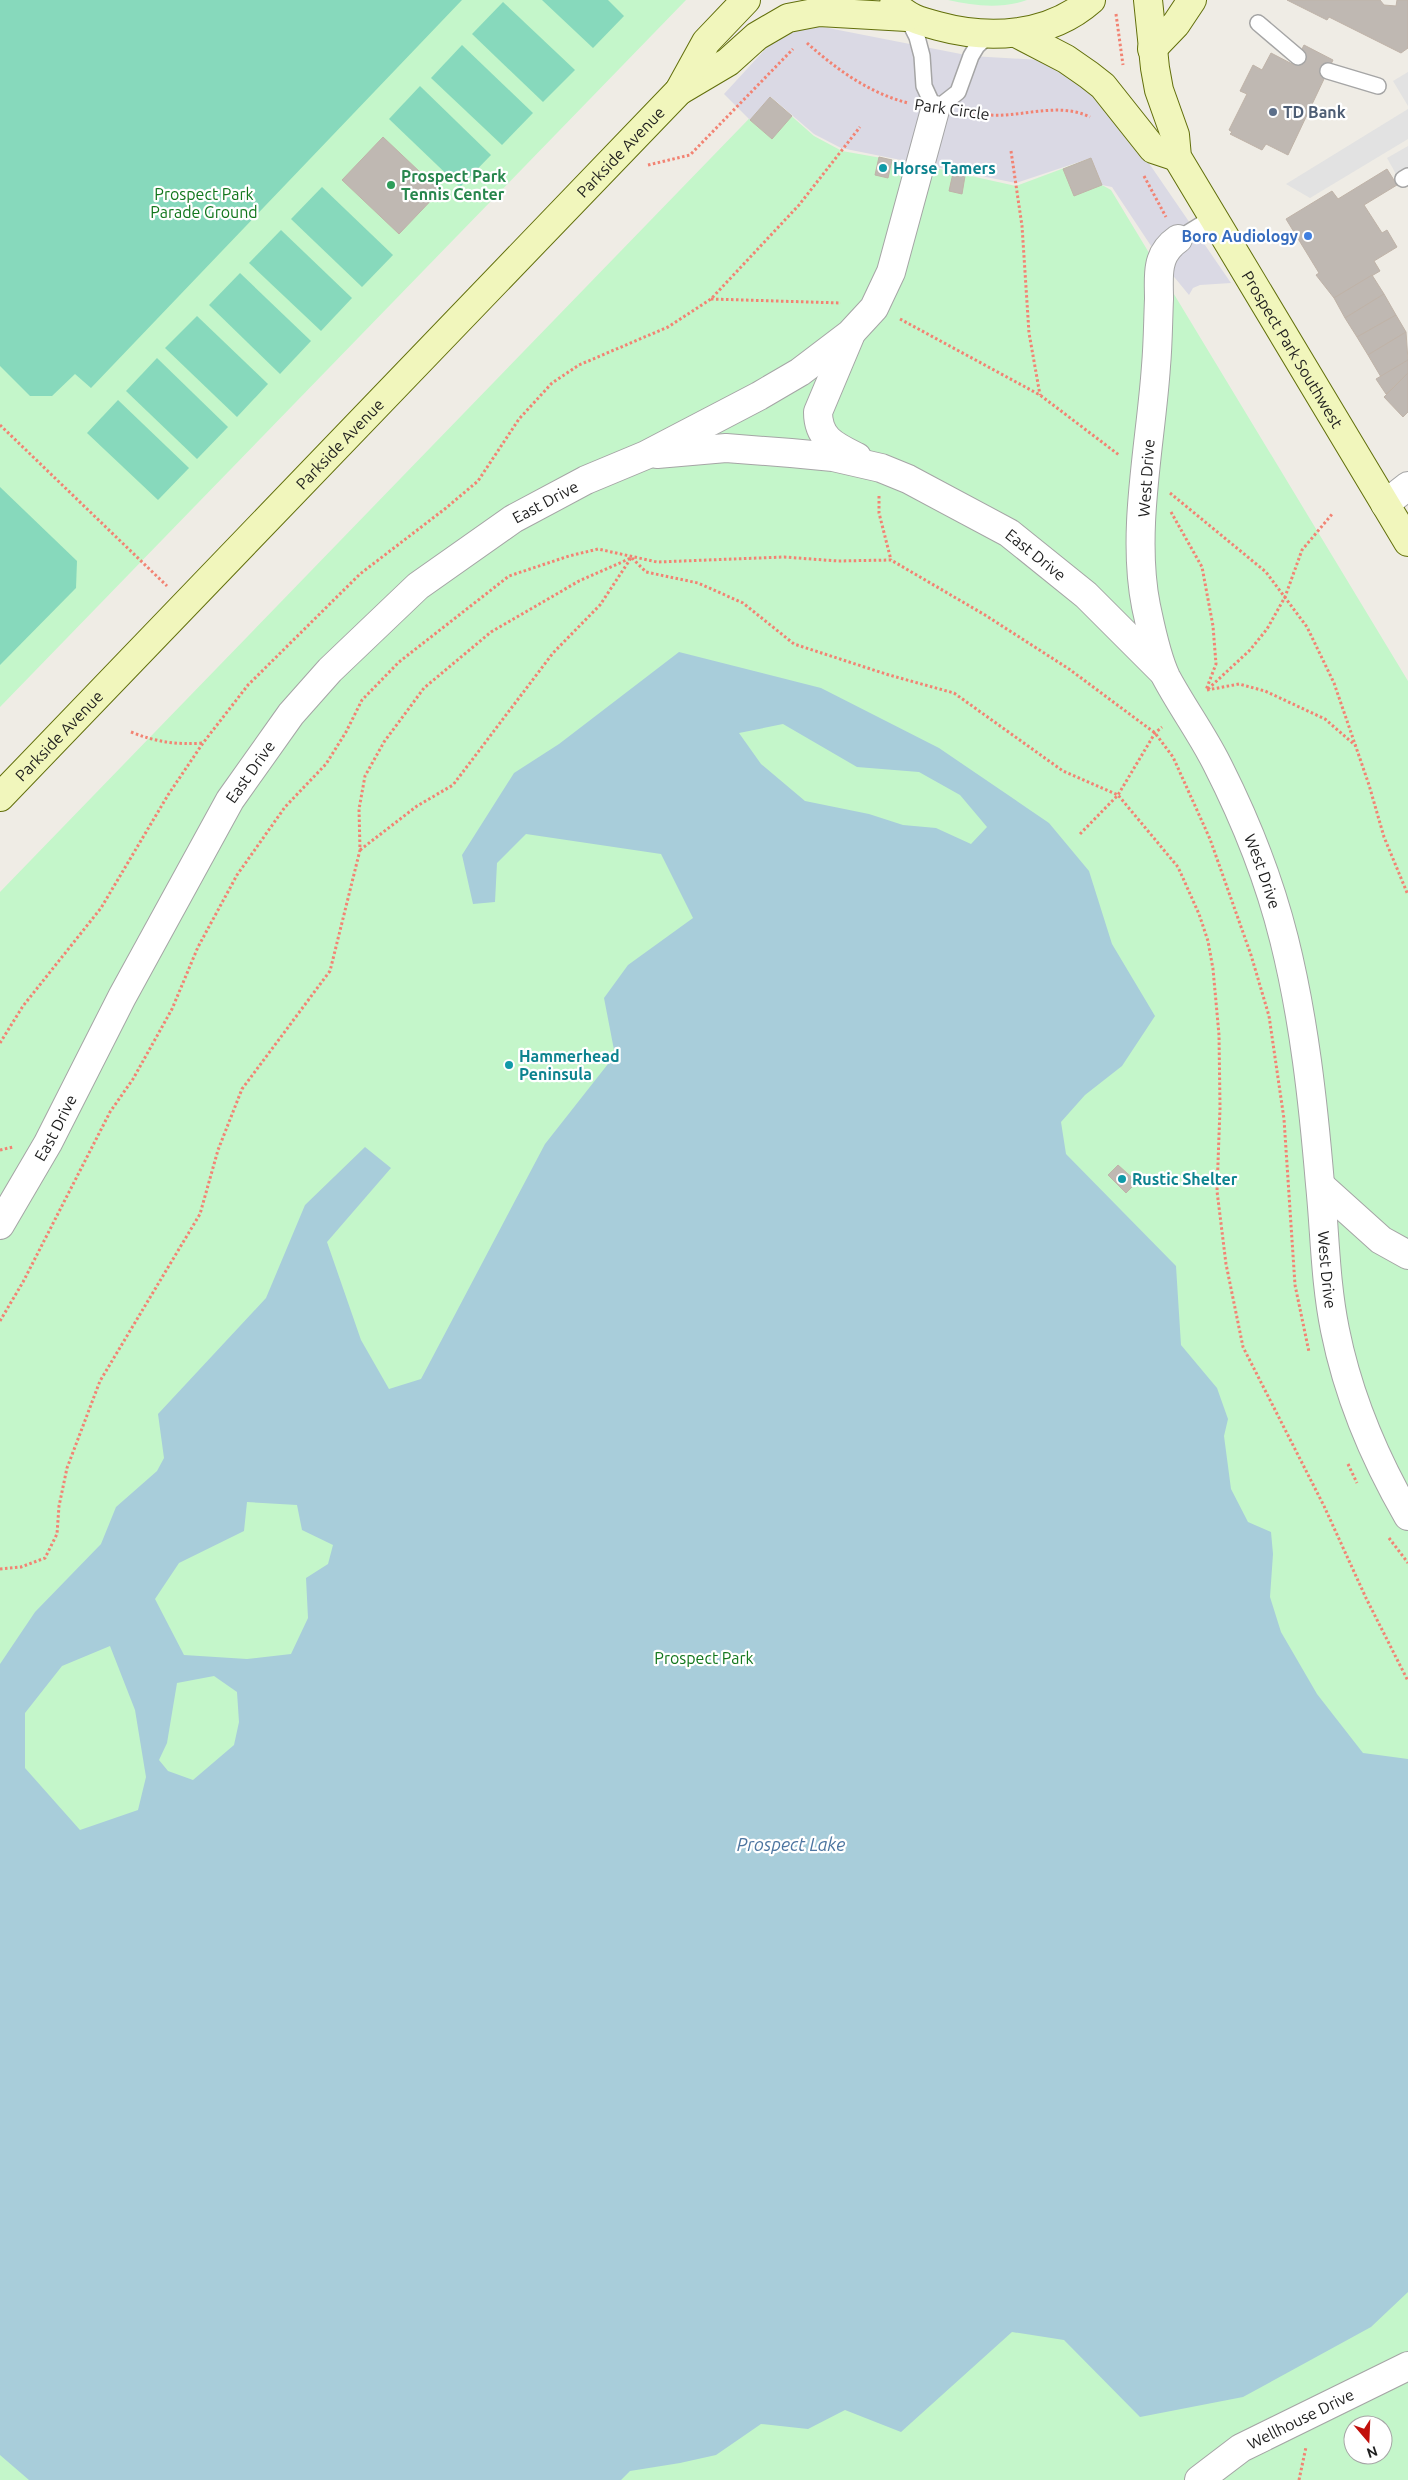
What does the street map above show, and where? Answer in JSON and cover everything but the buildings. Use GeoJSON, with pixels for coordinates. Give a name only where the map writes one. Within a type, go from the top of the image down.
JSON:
{"type":"FeatureCollection","features":[{"type":"Feature","properties":{"kind":"main road","name":"Parkside Avenue"},"geometry":{"type":"LineString","coordinates":[[0,797],[679,91],[706,42],[746,0]]}},
{"type":"Feature","properties":{"kind":"main road","name":"Prospect Park Southwest"},"geometry":{"type":"LineString","coordinates":[[1148,0],[1141,55],[1159,90],[1175,135],[1177,157],[1408,542]]}},
{"type":"Feature","properties":{"kind":"main road"},"geometry":{"type":"LineString","coordinates":[[1141,55],[1176,24],[1192,0]]}},
{"type":"Feature","properties":{"kind":"main road"},"geometry":{"type":"LineString","coordinates":[[898,8],[961,32],[989,35],[1016,33],[1042,27],[1064,17],[1101,7]]}},
{"type":"Feature","properties":{"kind":"main road","name":"Parkside Avenue"},"geometry":{"type":"LineString","coordinates":[[679,91],[728,62],[757,36],[795,29],[819,12],[898,8]]}},
{"type":"Feature","properties":{"kind":"main road"},"geometry":{"type":"LineString","coordinates":[[1016,33],[1066,59],[1089,75],[1103,86],[1153,149],[1177,157]]}},
{"type":"Feature","properties":{"kind":"street","name":"East Drive"},"geometry":{"type":"LineString","coordinates":[[0,1224],[48,1143],[122,997],[230,800],[290,714],[330,670],[418,586],[450,562],[514,519],[586,480],[646,455],[759,396],[800,372],[850,334],[874,308],[891,272],[935,110]]}},
{"type":"Feature","properties":{"kind":"street","name":"West Drive"},"geometry":{"type":"LineString","coordinates":[[1178,239],[1167,247],[1160,264],[1156,370],[1145,474],[1142,571],[1146,604],[1165,675],[1186,707],[1219,768],[1268,883],[1284,939],[1306,1042],[1321,1186],[1323,1244],[1328,1291],[1346,1374],[1362,1420],[1384,1471],[1408,1516]]}},
{"type":"Feature","properties":{"kind":"street","name":"East Drive"},"geometry":{"type":"LineString","coordinates":[[850,334],[822,404],[818,425],[828,441],[881,468],[916,482],[1009,533],[1086,595],[1165,675]]}},
{"type":"Feature","properties":{"kind":"street","name":"East Drive"},"geometry":{"type":"LineString","coordinates":[[646,455],[726,448],[833,457],[881,468]]}},
{"type":"Feature","properties":{"kind":"street"},"geometry":{"type":"LineString","coordinates":[[1385,504],[1408,486]]}},
{"type":"Feature","properties":{"kind":"street"},"geometry":{"type":"LineString","coordinates":[[1321,1186],[1381,1240],[1408,1255]]}},
{"type":"Feature","properties":{"kind":"street","name":"Wellhouse Drive"},"geometry":{"type":"LineString","coordinates":[[1199,2480],[1241,2448],[1408,2366]]}},
{"type":"Feature","properties":{"kind":"lane"},"geometry":{"type":"LineString","coordinates":[[898,8],[917,37],[922,56],[924,86],[935,110],[958,92],[971,56],[989,35]]}},
{"type":"Feature","properties":{"kind":"lane"},"geometry":{"type":"LineString","coordinates":[[1258,23],[1298,57]]}},
{"type":"Feature","properties":{"kind":"lane"},"geometry":{"type":"LineString","coordinates":[[1328,71],[1378,86]]}},
{"type":"Feature","properties":{"kind":"lane"},"geometry":{"type":"LineString","coordinates":[[1178,239],[1212,218]]}},
{"type":"Feature","properties":{"kind":"path"},"geometry":{"type":"LineString","coordinates":[[1101,7],[1115,9],[1124,66]]}},
{"type":"Feature","properties":{"kind":"path"},"geometry":{"type":"LineString","coordinates":[[690,156],[795,29]]}},
{"type":"Feature","properties":{"kind":"path","name":"Park Circle"},"geometry":{"type":"LineString","coordinates":[[795,29],[847,75],[871,88],[903,101],[935,110],[1003,115],[1062,109],[1076,110]]}},
{"type":"Feature","properties":{"kind":"path"},"geometry":{"type":"LineString","coordinates":[[1118,69],[1141,55]]}},
{"type":"Feature","properties":{"kind":"path"},"geometry":{"type":"LineString","coordinates":[[1011,151],[1022,226],[1029,333],[1040,395]]}},
{"type":"Feature","properties":{"kind":"path"},"geometry":{"type":"LineString","coordinates":[[0,425],[164,584]]}},
{"type":"Feature","properties":{"kind":"path"},"geometry":{"type":"LineString","coordinates":[[881,468],[879,513],[891,560]]}},
{"type":"Feature","properties":{"kind":"path"},"geometry":{"type":"LineString","coordinates":[[1145,474],[1182,529],[1202,567],[1213,626],[1216,664],[1206,690]]}},
{"type":"Feature","properties":{"kind":"path"},"geometry":{"type":"LineString","coordinates":[[1206,690],[1250,650],[1267,629],[1285,597],[1302,550],[1333,514]]}},
{"type":"Feature","properties":{"kind":"path"},"geometry":{"type":"LineString","coordinates":[[0,1321],[110,1112],[133,1079],[172,1009],[198,947],[237,875],[285,807],[326,764],[346,732],[362,700],[399,662],[509,576],[569,556],[598,549],[631,558],[657,562],[784,557],[838,561],[891,560],[969,606],[1069,670],[1155,732],[1173,757],[1210,839],[1248,947],[1269,1016],[1284,1119],[1295,1285],[1312,1360]]}},
{"type":"Feature","properties":{"kind":"path"},"geometry":{"type":"LineString","coordinates":[[631,558],[646,572],[698,583],[743,603],[794,644],[889,675],[954,692],[1063,771],[1118,796],[1178,867],[1199,914],[1208,941],[1219,1035],[1220,1108],[1217,1191],[1226,1264],[1243,1347],[1324,1506],[1366,1598],[1408,1681]]}},
{"type":"Feature","properties":{"kind":"path"},"geometry":{"type":"LineString","coordinates":[[0,1570],[20,1567],[45,1558],[57,1534],[59,1506],[67,1468],[100,1381],[200,1214],[218,1150],[242,1089],[330,971],[360,850],[359,809],[366,776],[384,742],[424,688],[491,632],[580,581],[631,558]]}},
{"type":"Feature","properties":{"kind":"path"},"geometry":{"type":"LineString","coordinates":[[360,850],[417,806],[453,785],[553,653],[600,604],[631,558]]}},
{"type":"Feature","properties":{"kind":"path"},"geometry":{"type":"LineString","coordinates":[[1206,690],[1239,684],[1265,691],[1324,720],[1356,746]]}},
{"type":"Feature","properties":{"kind":"path"},"geometry":{"type":"LineString","coordinates":[[1080,834],[1118,796],[1155,732],[1169,721]]}},
{"type":"Feature","properties":{"kind":"path"},"geometry":{"type":"LineString","coordinates":[[131,732],[155,742],[181,745],[203,743]]}},
{"type":"Feature","properties":{"kind":"path"},"geometry":{"type":"LineString","coordinates":[[1345,1456],[1360,1489]]}},
{"type":"Feature","properties":{"kind":"path"},"geometry":{"type":"LineString","coordinates":[[1388,1535],[1408,1563]]}},
{"type":"Feature","properties":{"kind":"green space","name":"Prospect Park Parade Ground"},"geometry":{"type":"Polygon","coordinates":[[[0,0],[686,0],[0,707],[0,0]]]}},
{"type":"Feature","properties":{"kind":"green space"},"geometry":{"type":"Polygon","coordinates":[[[0,0],[462,0],[91,388],[75,374],[52,396],[30,396],[0,366],[0,0]]]}},
{"type":"Feature","properties":{"kind":"green space"},"geometry":{"type":"Polygon","coordinates":[[[542,0],[608,0],[624,16],[593,48],[542,0]]]}},
{"type":"Feature","properties":{"kind":"green space"},"geometry":{"type":"Polygon","coordinates":[[[948,0],[1027,0],[1008,5],[988,6],[948,0]]]}},
{"type":"Feature","properties":{"kind":"green space"},"geometry":{"type":"Polygon","coordinates":[[[503,2],[575,70],[543,102],[472,34],[503,2]]]}},
{"type":"Feature","properties":{"kind":"green space"},"geometry":{"type":"Polygon","coordinates":[[[462,45],[533,113],[502,145],[431,78],[462,45]]]}},
{"type":"Feature","properties":{"kind":"green space"},"geometry":{"type":"Polygon","coordinates":[[[420,86],[491,155],[460,187],[389,119],[420,86]]]}},
{"type":"Feature","properties":{"kind":"green space","name":"Prospect Park"},"geometry":{"type":"Polygon","coordinates":[[[770,97],[814,136],[842,151],[921,165],[1016,186],[1091,158],[1102,185],[1111,190],[1408,681],[1408,2480],[0,2480],[0,892],[770,97]]]}},
{"type":"Feature","properties":{"kind":"green space"},"geometry":{"type":"Polygon","coordinates":[[[322,187],[393,255],[362,287],[291,219],[322,187]]]}},
{"type":"Feature","properties":{"kind":"green space"},"geometry":{"type":"Polygon","coordinates":[[[281,230],[352,298],[321,331],[249,263],[281,230]]]}},
{"type":"Feature","properties":{"kind":"green space"},"geometry":{"type":"Polygon","coordinates":[[[240,273],[311,341],[280,374],[209,305],[240,273]]]}},
{"type":"Feature","properties":{"kind":"green space"},"geometry":{"type":"Polygon","coordinates":[[[197,316],[268,384],[237,417],[165,348],[197,316]]]}},
{"type":"Feature","properties":{"kind":"green space"},"geometry":{"type":"Polygon","coordinates":[[[157,358],[228,427],[197,459],[126,391],[157,358]]]}},
{"type":"Feature","properties":{"kind":"green space"},"geometry":{"type":"Polygon","coordinates":[[[118,400],[189,468],[158,500],[87,433],[118,400]]]}},
{"type":"Feature","properties":{"kind":"green space"},"geometry":{"type":"Polygon","coordinates":[[[0,487],[77,561],[76,588],[0,665],[0,487]]]}},
{"type":"Feature","properties":{"kind":"shaded area"},"geometry":{"type":"Polygon","coordinates":[[[818,26],[971,56],[1040,60],[1055,65],[1081,84],[1111,114],[1144,156],[1231,283],[1200,285],[1193,288],[1189,295],[1161,261],[1112,187],[1102,185],[1091,158],[1016,183],[841,148],[814,134],[771,97],[750,120],[724,94],[770,44],[796,30],[818,26]]]}},
{"type":"Feature","properties":{"kind":"shaded area"},"geometry":{"type":"Polygon","coordinates":[[[1408,72],[1408,106],[1393,81],[1408,72]]]}},
{"type":"Feature","properties":{"kind":"shaded area"},"geometry":{"type":"Polygon","coordinates":[[[1408,109],[1408,139],[1310,198],[1286,184],[1408,109]]]}},
{"type":"Feature","properties":{"kind":"shaded area"},"geometry":{"type":"Polygon","coordinates":[[[1408,146],[1408,179],[1401,183],[1387,158],[1408,146]]]}},
{"type":"Feature","properties":{"kind":"water","name":"Prospect Lake"},"geometry":{"type":"Polygon","coordinates":[[[679,652],[821,688],[939,748],[1049,823],[1089,871],[1112,944],[1155,1016],[1122,1066],[1085,1095],[1061,1122],[1066,1154],[1176,1266],[1181,1345],[1217,1388],[1228,1419],[1224,1436],[1231,1489],[1248,1522],[1271,1532],[1273,1554],[1270,1597],[1281,1632],[1317,1694],[1363,1753],[1408,1759],[1408,2292],[1371,2327],[1243,2397],[1140,2417],[1064,2340],[1012,2332],[901,2432],[845,2410],[808,2429],[761,2424],[716,2455],[630,2471],[621,2480],[29,2480],[0,2455],[0,1664],[35,1612],[101,1544],[116,1507],[157,1471],[164,1458],[158,1414],[266,1298],[305,1205],[365,1147],[391,1168],[327,1242],[361,1340],[389,1389],[421,1379],[545,1144],[615,1055],[604,998],[628,965],[693,918],[661,854],[526,834],[497,863],[495,902],[473,904],[462,855],[514,773],[559,744],[679,652]],[[783,724],[739,733],[761,764],[805,801],[869,814],[903,825],[936,828],[971,844],[987,827],[960,795],[919,772],[857,767],[783,724]],[[247,1502],[244,1531],[179,1563],[155,1599],[184,1655],[247,1659],[291,1654],[308,1618],[306,1578],[328,1564],[333,1545],[302,1530],[297,1505],[247,1502]],[[110,1646],[62,1666],[25,1713],[25,1768],[80,1830],[138,1810],[146,1777],[135,1710],[110,1646]],[[214,1676],[177,1683],[167,1743],[159,1760],[168,1771],[193,1780],[234,1745],[239,1722],[237,1692],[214,1676]]]}},
{"type":"Feature","properties":{"kind":"place","name":"TD Bank"},"geometry":{"type":"Point","coordinates":[1273,112]}},
{"type":"Feature","properties":{"kind":"place","name":"Horse Tamers"},"geometry":{"type":"Point","coordinates":[883,168]}},
{"type":"Feature","properties":{"kind":"place","name":"Prospect Park Tennis Center"},"geometry":{"type":"Point","coordinates":[391,185]}},
{"type":"Feature","properties":{"kind":"place","name":"Boro Audiology"},"geometry":{"type":"Point","coordinates":[1308,236]}},
{"type":"Feature","properties":{"kind":"place","name":"Hammerhead Peninsula"},"geometry":{"type":"Point","coordinates":[509,1065]}},
{"type":"Feature","properties":{"kind":"place","name":"Rustic Shelter"},"geometry":{"type":"Point","coordinates":[1122,1179]}}]}
